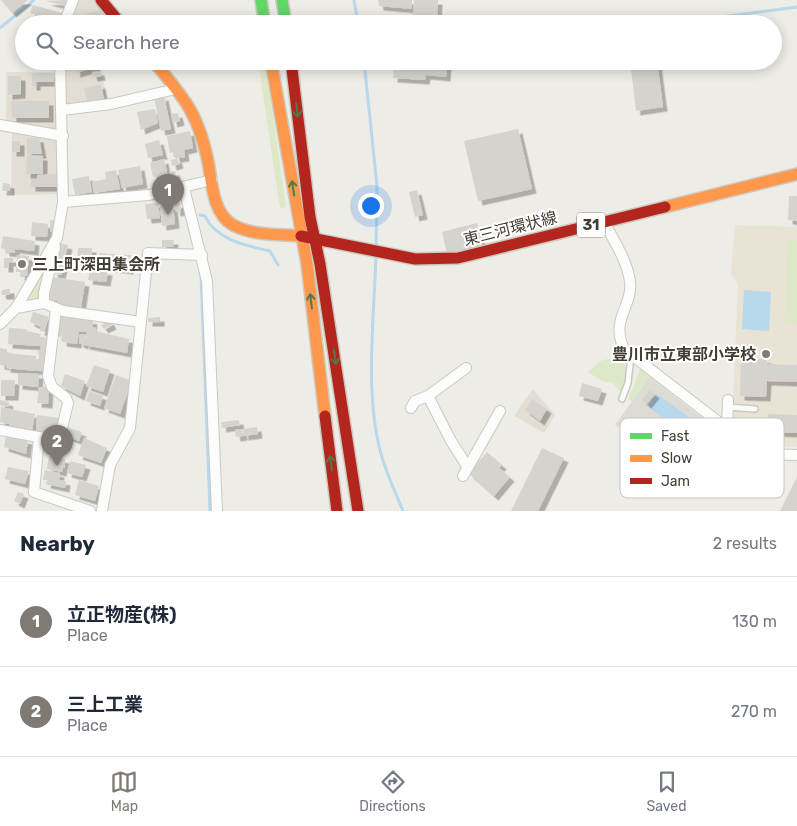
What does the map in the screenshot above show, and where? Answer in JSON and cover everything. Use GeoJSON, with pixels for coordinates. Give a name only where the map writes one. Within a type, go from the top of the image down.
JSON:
{"type":"FeatureCollection","features":[{"type":"Feature","properties":{"kind":"main road"},"geometry":{"type":"LineString","coordinates":[[101,0],[114,15]]}},
{"type":"Feature","properties":{"kind":"main road"},"geometry":{"type":"LineString","coordinates":[[261,0],[264,15]]}},
{"type":"Feature","properties":{"kind":"main road"},"geometry":{"type":"LineString","coordinates":[[282,0],[284,15]]}},
{"type":"Feature","properties":{"kind":"main road","name":"東三河環状線"},"geometry":{"type":"LineString","coordinates":[[160,70],[196,119],[203,139],[221,214],[234,225],[253,232],[301,236],[415,259],[458,258],[797,174]]}},
{"type":"Feature","properties":{"kind":"main road"},"geometry":{"type":"LineString","coordinates":[[273,70],[307,264],[336,511]]}},
{"type":"Feature","properties":{"kind":"main road"},"geometry":{"type":"LineString","coordinates":[[293,70],[310,217],[358,511]]}},
{"type":"Feature","properties":{"kind":"street"},"geometry":{"type":"LineString","coordinates":[[67,15],[73,0]]}},
{"type":"Feature","properties":{"kind":"street"},"geometry":{"type":"LineString","coordinates":[[44,303],[44,293],[63,202],[60,70]]}},
{"type":"Feature","properties":{"kind":"street"},"geometry":{"type":"LineString","coordinates":[[62,110],[111,104],[176,89]]}},
{"type":"Feature","properties":{"kind":"street"},"geometry":{"type":"LineString","coordinates":[[0,125],[63,136]]}},
{"type":"Feature","properties":{"kind":"street"},"geometry":{"type":"LineString","coordinates":[[63,202],[113,200],[184,188],[212,180]]}},
{"type":"Feature","properties":{"kind":"street"},"geometry":{"type":"LineString","coordinates":[[184,188],[207,281],[217,511]]}},
{"type":"Feature","properties":{"kind":"street"},"geometry":{"type":"LineString","coordinates":[[604,222],[627,270],[630,282],[619,329],[621,342],[631,356],[713,418]]}},
{"type":"Feature","properties":{"kind":"street"},"geometry":{"type":"LineString","coordinates":[[0,324],[16,308],[57,238]]}},
{"type":"Feature","properties":{"kind":"street"},"geometry":{"type":"LineString","coordinates":[[102,511],[110,465],[130,428],[148,253],[202,255]]}},
{"type":"Feature","properties":{"kind":"street"},"geometry":{"type":"LineString","coordinates":[[16,308],[30,308],[44,303],[56,309],[141,322]]}},
{"type":"Feature","properties":{"kind":"street"},"geometry":{"type":"LineString","coordinates":[[0,430],[49,439],[59,436],[68,403],[66,398],[52,387],[48,376],[56,309]]}},
{"type":"Feature","properties":{"kind":"street"},"geometry":{"type":"LineString","coordinates":[[411,408],[415,401],[428,396],[466,368]]}},
{"type":"Feature","properties":{"kind":"street"},"geometry":{"type":"LineString","coordinates":[[428,396],[451,441],[468,466]]}},
{"type":"Feature","properties":{"kind":"street"},"geometry":{"type":"LineString","coordinates":[[727,418],[728,404]]}},
{"type":"Feature","properties":{"kind":"street"},"geometry":{"type":"LineString","coordinates":[[462,476],[500,411]]}},
{"type":"Feature","properties":{"kind":"street"},"geometry":{"type":"LineString","coordinates":[[39,437],[34,492],[90,511]]}},
{"type":"Feature","properties":{"kind":"street"},"geometry":{"type":"LineString","coordinates":[[784,454],[797,455]]}},
{"type":"Feature","properties":{"kind":"lane"},"geometry":{"type":"LineString","coordinates":[[622,399],[628,383],[631,356]]}},
{"type":"Feature","properties":{"kind":"lane"},"geometry":{"type":"LineString","coordinates":[[728,404],[755,409]]}},
{"type":"Feature","properties":{"kind":"shaded area"},"geometry":{"type":"Polygon","coordinates":[[[79,0],[94,0],[106,15],[73,15],[79,0]]]}},
{"type":"Feature","properties":{"kind":"shaded area"},"geometry":{"type":"Polygon","coordinates":[[[64,70],[101,70],[107,101],[66,106],[64,70]]]}},
{"type":"Feature","properties":{"kind":"shaded area"},"geometry":{"type":"Polygon","coordinates":[[[6,72],[55,72],[58,130],[6,121],[6,72]]]}},
{"type":"Feature","properties":{"kind":"shaded area"},"geometry":{"type":"Polygon","coordinates":[[[12,130],[58,138],[59,194],[11,195],[12,130]]]}},
{"type":"Feature","properties":{"kind":"shaded area","name":"豊川市立東部小学校"},"geometry":{"type":"Polygon","coordinates":[[[735,225],[797,227],[797,447],[784,447],[784,418],[732,418],[738,284],[731,274],[735,225]]]}},
{"type":"Feature","properties":{"kind":"shaded area"},"geometry":{"type":"Polygon","coordinates":[[[650,377],[702,418],[620,418],[650,377]]]}},
{"type":"Feature","properties":{"kind":"shaded area"},"geometry":{"type":"Polygon","coordinates":[[[533,389],[555,415],[544,433],[514,416],[533,389]]]}},
{"type":"Feature","properties":{"kind":"shaded area"},"geometry":{"type":"Polygon","coordinates":[[[620,418],[620,429],[615,425],[620,418]]]}},
{"type":"Feature","properties":{"kind":"green space"},"geometry":{"type":"Polygon","coordinates":[[[259,70],[266,70],[286,207],[280,208],[259,70]]]}},
{"type":"Feature","properties":{"kind":"green space"},"geometry":{"type":"Polygon","coordinates":[[[787,241],[797,241],[797,324],[785,323],[787,241]]]}},
{"type":"Feature","properties":{"kind":"green space"},"geometry":{"type":"Polygon","coordinates":[[[50,257],[40,301],[21,304],[50,257]]]}},
{"type":"Feature","properties":{"kind":"green space"},"geometry":{"type":"Polygon","coordinates":[[[625,355],[625,382],[621,392],[613,383],[602,381],[588,372],[600,361],[625,355]]]}},
{"type":"Feature","properties":{"kind":"green space"},"geometry":{"type":"Polygon","coordinates":[[[640,369],[650,377],[632,402],[629,398],[640,369]]]}},
{"type":"Feature","properties":{"kind":"water"},"geometry":{"type":"Polygon","coordinates":[[[744,290],[771,292],[769,331],[742,329],[744,290]]]}},
{"type":"Feature","properties":{"kind":"water"},"geometry":{"type":"Polygon","coordinates":[[[657,394],[690,418],[663,418],[648,407],[657,394]]]}},
{"type":"Feature","properties":{"kind":"building"},"geometry":{"type":"Polygon","coordinates":[[[1,0],[28,0],[12,13],[1,0]]]}},
{"type":"Feature","properties":{"kind":"building"},"geometry":{"type":"Polygon","coordinates":[[[378,0],[412,0],[412,9],[379,6],[378,0]]]}},
{"type":"Feature","properties":{"kind":"building"},"geometry":{"type":"Polygon","coordinates":[[[414,0],[438,0],[437,15],[413,15],[414,0]]]}},
{"type":"Feature","properties":{"kind":"building"},"geometry":{"type":"Polygon","coordinates":[[[46,1],[67,1],[66,6],[46,1]]]}},
{"type":"Feature","properties":{"kind":"building"},"geometry":{"type":"Polygon","coordinates":[[[33,5],[62,13],[62,15],[38,15],[30,13],[33,5]]]}},
{"type":"Feature","properties":{"kind":"building"},"geometry":{"type":"Polygon","coordinates":[[[101,10],[102,15],[83,15],[101,10]]]}},
{"type":"Feature","properties":{"kind":"building"},"geometry":{"type":"Polygon","coordinates":[[[393,70],[446,70],[446,77],[426,75],[425,80],[393,78],[393,70]]]}},
{"type":"Feature","properties":{"kind":"building"},"geometry":{"type":"Polygon","coordinates":[[[631,70],[658,70],[663,107],[636,111],[631,70]]]}},
{"type":"Feature","properties":{"kind":"building"},"geometry":{"type":"Polygon","coordinates":[[[100,71],[101,76],[93,77],[92,72],[100,71]]]}},
{"type":"Feature","properties":{"kind":"building"},"geometry":{"type":"Polygon","coordinates":[[[32,73],[54,73],[54,82],[36,82],[36,86],[32,86],[32,73]]]}},
{"type":"Feature","properties":{"kind":"building"},"geometry":{"type":"Polygon","coordinates":[[[8,76],[21,76],[21,94],[8,95],[8,76]]]}},
{"type":"Feature","properties":{"kind":"building"},"geometry":{"type":"Polygon","coordinates":[[[101,84],[104,99],[87,102],[84,88],[101,84]]]}},
{"type":"Feature","properties":{"kind":"building"},"geometry":{"type":"Polygon","coordinates":[[[164,96],[171,129],[161,131],[154,98],[164,96]]]}},
{"type":"Feature","properties":{"kind":"building"},"geometry":{"type":"Polygon","coordinates":[[[11,101],[49,101],[49,118],[12,118],[11,101]]]}},
{"type":"Feature","properties":{"kind":"building"},"geometry":{"type":"Polygon","coordinates":[[[155,109],[158,123],[141,130],[137,112],[155,109]]]}},
{"type":"Feature","properties":{"kind":"building"},"geometry":{"type":"Polygon","coordinates":[[[178,113],[180,121],[173,123],[171,114],[178,113]]]}},
{"type":"Feature","properties":{"kind":"building"},"geometry":{"type":"Polygon","coordinates":[[[518,129],[532,189],[478,201],[464,141],[518,129]]]}},
{"type":"Feature","properties":{"kind":"building"},"geometry":{"type":"Polygon","coordinates":[[[190,131],[193,148],[184,150],[185,157],[177,158],[179,164],[172,166],[171,160],[176,159],[174,152],[170,153],[167,136],[190,131]]]}},
{"type":"Feature","properties":{"kind":"building"},"geometry":{"type":"Polygon","coordinates":[[[27,138],[39,138],[42,154],[27,154],[27,138]]]}},
{"type":"Feature","properties":{"kind":"building"},"geometry":{"type":"Polygon","coordinates":[[[159,140],[163,155],[148,158],[145,144],[159,140]]]}},
{"type":"Feature","properties":{"kind":"building"},"geometry":{"type":"Polygon","coordinates":[[[12,141],[20,141],[20,152],[12,152],[12,141]]]}},
{"type":"Feature","properties":{"kind":"building"},"geometry":{"type":"Polygon","coordinates":[[[27,155],[43,156],[43,174],[26,174],[27,155]]]}},
{"type":"Feature","properties":{"kind":"building"},"geometry":{"type":"Polygon","coordinates":[[[164,159],[169,182],[162,184],[160,176],[153,177],[150,163],[164,159]]]}},
{"type":"Feature","properties":{"kind":"building"},"geometry":{"type":"Polygon","coordinates":[[[140,166],[143,184],[122,188],[118,170],[140,166]]]}},
{"type":"Feature","properties":{"kind":"building"},"geometry":{"type":"Polygon","coordinates":[[[116,170],[120,189],[94,193],[92,182],[106,179],[105,172],[116,170]]]}},
{"type":"Feature","properties":{"kind":"building"},"geometry":{"type":"Polygon","coordinates":[[[175,171],[177,180],[171,181],[169,172],[175,171]]]}},
{"type":"Feature","properties":{"kind":"building"},"geometry":{"type":"Polygon","coordinates":[[[58,174],[59,187],[31,187],[31,179],[37,179],[37,175],[58,174]]]}},
{"type":"Feature","properties":{"kind":"building"},"geometry":{"type":"Polygon","coordinates":[[[89,176],[92,192],[75,195],[72,179],[89,176]]]}},
{"type":"Feature","properties":{"kind":"building"},"geometry":{"type":"Polygon","coordinates":[[[3,183],[10,184],[10,191],[2,191],[3,183]]]}},
{"type":"Feature","properties":{"kind":"building"},"geometry":{"type":"Polygon","coordinates":[[[417,190],[423,215],[415,217],[409,192],[417,190]]]}},
{"type":"Feature","properties":{"kind":"building"},"geometry":{"type":"Polygon","coordinates":[[[789,196],[797,196],[797,221],[788,220],[789,196]]]}},
{"type":"Feature","properties":{"kind":"building"},"geometry":{"type":"Polygon","coordinates":[[[158,203],[160,218],[147,219],[145,204],[158,203]]]}},
{"type":"Feature","properties":{"kind":"building"},"geometry":{"type":"Polygon","coordinates":[[[180,203],[181,211],[176,212],[175,204],[180,203]]]}},
{"type":"Feature","properties":{"kind":"building"},"geometry":{"type":"Polygon","coordinates":[[[173,205],[175,224],[162,226],[160,206],[173,205]]]}},
{"type":"Feature","properties":{"kind":"building"},"geometry":{"type":"Polygon","coordinates":[[[50,220],[57,221],[55,237],[52,237],[52,232],[50,232],[50,220]]]}},
{"type":"Feature","properties":{"kind":"building"},"geometry":{"type":"Polygon","coordinates":[[[32,222],[48,224],[47,237],[31,236],[32,222]]]}},
{"type":"Feature","properties":{"kind":"building"},"geometry":{"type":"Polygon","coordinates":[[[477,223],[482,245],[447,254],[442,232],[477,223]]]}},
{"type":"Feature","properties":{"kind":"building"},"geometry":{"type":"Polygon","coordinates":[[[3,236],[35,241],[34,251],[15,249],[15,253],[5,252],[5,249],[1,248],[3,236]]]}},
{"type":"Feature","properties":{"kind":"building"},"geometry":{"type":"Polygon","coordinates":[[[162,240],[174,240],[173,247],[162,247],[162,240]]]}},
{"type":"Feature","properties":{"kind":"building"},"geometry":{"type":"Polygon","coordinates":[[[60,243],[68,245],[61,275],[53,273],[60,243]]]}},
{"type":"Feature","properties":{"kind":"building"},"geometry":{"type":"Polygon","coordinates":[[[78,248],[92,248],[92,256],[97,256],[96,265],[77,265],[78,248]]]}},
{"type":"Feature","properties":{"kind":"building"},"geometry":{"type":"Polygon","coordinates":[[[99,253],[131,255],[129,270],[98,266],[99,253]]]}},
{"type":"Feature","properties":{"kind":"building","name":"三上町深田集会所"},"geometry":{"type":"Polygon","coordinates":[[[17,255],[29,256],[27,276],[20,276],[21,272],[16,272],[17,255]]]}},
{"type":"Feature","properties":{"kind":"building"},"geometry":{"type":"Polygon","coordinates":[[[4,258],[13,258],[13,262],[9,262],[9,268],[4,268],[4,258]]]}},
{"type":"Feature","properties":{"kind":"building"},"geometry":{"type":"Polygon","coordinates":[[[90,269],[108,271],[106,282],[88,280],[90,269]]]}},
{"type":"Feature","properties":{"kind":"building"},"geometry":{"type":"Polygon","coordinates":[[[52,277],[85,282],[81,308],[57,304],[57,301],[49,300],[52,277]]]}},
{"type":"Feature","properties":{"kind":"building"},"geometry":{"type":"Polygon","coordinates":[[[10,289],[10,295],[2,295],[1,291],[10,289]]]}},
{"type":"Feature","properties":{"kind":"building"},"geometry":{"type":"Polygon","coordinates":[[[33,312],[49,317],[44,332],[40,331],[41,327],[30,322],[33,312]]]}},
{"type":"Feature","properties":{"kind":"building"},"geometry":{"type":"Polygon","coordinates":[[[61,315],[93,320],[92,327],[96,328],[95,331],[129,339],[127,353],[85,345],[87,332],[79,332],[77,344],[62,342],[64,329],[61,337],[57,336],[61,315]]]}},
{"type":"Feature","properties":{"kind":"building"},"geometry":{"type":"Polygon","coordinates":[[[160,317],[160,322],[148,322],[148,318],[160,317]]]}},
{"type":"Feature","properties":{"kind":"building"},"geometry":{"type":"Polygon","coordinates":[[[109,320],[112,325],[104,329],[101,325],[109,320]]]}},
{"type":"Feature","properties":{"kind":"building"},"geometry":{"type":"Polygon","coordinates":[[[9,328],[27,329],[27,331],[41,334],[40,337],[49,338],[46,351],[40,349],[41,346],[8,344],[9,328]]]}},
{"type":"Feature","properties":{"kind":"building"},"geometry":{"type":"Polygon","coordinates":[[[80,334],[86,334],[84,345],[79,343],[80,334]]]}},
{"type":"Feature","properties":{"kind":"building"},"geometry":{"type":"Polygon","coordinates":[[[0,348],[7,349],[7,353],[36,356],[35,371],[6,368],[7,355],[5,366],[0,365],[0,348]]]}},
{"type":"Feature","properties":{"kind":"building"},"geometry":{"type":"Polygon","coordinates":[[[38,350],[46,351],[43,371],[35,370],[37,359],[39,359],[38,350]]]}},
{"type":"Feature","properties":{"kind":"building"},"geometry":{"type":"Polygon","coordinates":[[[741,358],[767,359],[767,364],[797,365],[797,382],[767,381],[766,397],[740,396],[741,358]]]}},
{"type":"Feature","properties":{"kind":"building"},"geometry":{"type":"Polygon","coordinates":[[[94,365],[110,370],[103,392],[86,386],[94,365]]]}},
{"type":"Feature","properties":{"kind":"building"},"geometry":{"type":"Polygon","coordinates":[[[18,373],[39,374],[38,387],[18,385],[18,373]]]}},
{"type":"Feature","properties":{"kind":"building"},"geometry":{"type":"Polygon","coordinates":[[[65,374],[85,381],[80,396],[61,386],[65,374]]]}},
{"type":"Feature","properties":{"kind":"building"},"geometry":{"type":"Polygon","coordinates":[[[116,375],[132,381],[120,414],[104,408],[116,375]]]}},
{"type":"Feature","properties":{"kind":"building"},"geometry":{"type":"Polygon","coordinates":[[[1,380],[15,380],[14,396],[1,396],[1,380]]]}},
{"type":"Feature","properties":{"kind":"building"},"geometry":{"type":"Polygon","coordinates":[[[582,383],[602,389],[598,401],[579,396],[582,383]]]}},
{"type":"Feature","properties":{"kind":"building"},"geometry":{"type":"Polygon","coordinates":[[[39,387],[49,387],[48,404],[37,403],[39,387]]]}},
{"type":"Feature","properties":{"kind":"building"},"geometry":{"type":"Polygon","coordinates":[[[650,390],[655,394],[647,404],[642,400],[650,390]]]}},
{"type":"Feature","properties":{"kind":"building"},"geometry":{"type":"Polygon","coordinates":[[[89,391],[103,396],[100,406],[86,401],[89,391]]]}},
{"type":"Feature","properties":{"kind":"building"},"geometry":{"type":"Polygon","coordinates":[[[532,399],[547,409],[540,421],[525,410],[532,399]]]}},
{"type":"Feature","properties":{"kind":"building"},"geometry":{"type":"Polygon","coordinates":[[[0,400],[9,402],[8,407],[0,405],[0,400]]]}},
{"type":"Feature","properties":{"kind":"building"},"geometry":{"type":"Polygon","coordinates":[[[1,407],[35,414],[32,430],[9,426],[9,424],[0,422],[1,407]]]}},
{"type":"Feature","properties":{"kind":"building"},"geometry":{"type":"Polygon","coordinates":[[[768,414],[797,415],[797,433],[784,433],[784,418],[768,418],[768,414]]]}},
{"type":"Feature","properties":{"kind":"building"},"geometry":{"type":"Polygon","coordinates":[[[37,415],[59,418],[58,434],[36,432],[37,415]]]}},
{"type":"Feature","properties":{"kind":"building"},"geometry":{"type":"Polygon","coordinates":[[[239,420],[240,425],[222,428],[221,422],[239,420]]]}},
{"type":"Feature","properties":{"kind":"building"},"geometry":{"type":"Polygon","coordinates":[[[257,427],[258,434],[244,436],[243,429],[257,427]]]}},
{"type":"Feature","properties":{"kind":"building"},"geometry":{"type":"Polygon","coordinates":[[[69,428],[82,432],[79,441],[66,436],[69,428]]]}},
{"type":"Feature","properties":{"kind":"building"},"geometry":{"type":"Polygon","coordinates":[[[242,429],[243,436],[236,437],[235,430],[242,429]]]}},
{"type":"Feature","properties":{"kind":"building"},"geometry":{"type":"Polygon","coordinates":[[[6,436],[28,440],[26,454],[4,447],[6,436]]]}},
{"type":"Feature","properties":{"kind":"building"},"geometry":{"type":"Polygon","coordinates":[[[84,438],[107,448],[101,463],[78,455],[84,438]]]}},
{"type":"Feature","properties":{"kind":"building"},"geometry":{"type":"Polygon","coordinates":[[[542,448],[564,458],[538,511],[511,511],[542,448]]]}},
{"type":"Feature","properties":{"kind":"building"},"geometry":{"type":"Polygon","coordinates":[[[487,452],[502,465],[499,468],[510,477],[494,496],[468,473],[487,452]]]}},
{"type":"Feature","properties":{"kind":"building"},"geometry":{"type":"Polygon","coordinates":[[[49,456],[65,459],[65,468],[63,467],[62,472],[47,469],[49,456]]]}},
{"type":"Feature","properties":{"kind":"building"},"geometry":{"type":"Polygon","coordinates":[[[70,461],[86,465],[82,477],[67,473],[70,461]]]}},
{"type":"Feature","properties":{"kind":"building"},"geometry":{"type":"Polygon","coordinates":[[[8,467],[29,471],[25,484],[5,479],[8,467]]]}},
{"type":"Feature","properties":{"kind":"building"},"geometry":{"type":"Polygon","coordinates":[[[45,470],[60,473],[59,480],[66,481],[65,488],[46,484],[47,480],[43,480],[45,470]]]}},
{"type":"Feature","properties":{"kind":"building"},"geometry":{"type":"Polygon","coordinates":[[[797,477],[797,511],[780,511],[797,477]]]}},
{"type":"Feature","properties":{"kind":"building"},"geometry":{"type":"Polygon","coordinates":[[[79,480],[99,486],[95,501],[75,495],[79,480]]]}},
{"type":"Feature","properties":{"kind":"building"},"geometry":{"type":"Polygon","coordinates":[[[18,492],[24,494],[20,504],[14,501],[18,492]]]}},
{"type":"Feature","properties":{"kind":"waterway"},"geometry":{"type":"LineString","coordinates":[[16,15],[34,0]]}},
{"type":"Feature","properties":{"kind":"waterway"},"geometry":{"type":"LineString","coordinates":[[354,0],[356,15]]}},
{"type":"Feature","properties":{"kind":"waterway"},"geometry":{"type":"LineString","coordinates":[[736,15],[797,7]]}},
{"type":"Feature","properties":{"kind":"waterway"},"geometry":{"type":"LineString","coordinates":[[0,28],[15,16]]}},
{"type":"Feature","properties":{"kind":"waterway"},"geometry":{"type":"LineString","coordinates":[[365,70],[377,186],[376,248]]}},
{"type":"Feature","properties":{"kind":"waterway"},"geometry":{"type":"LineString","coordinates":[[200,215],[205,216],[217,231],[233,241],[270,251],[278,265]]}},
{"type":"Feature","properties":{"kind":"waterway"},"geometry":{"type":"LineString","coordinates":[[376,256],[372,354],[375,427],[382,458],[403,511]]}},
{"type":"Feature","properties":{"kind":"waterway"},"geometry":{"type":"LineString","coordinates":[[201,274],[210,511]]}},
{"type":"Feature","properties":{"kind":"traffic: fast"},"geometry":{"type":"LineString","coordinates":[[261,0],[264,15]]}},
{"type":"Feature","properties":{"kind":"traffic: fast"},"geometry":{"type":"LineString","coordinates":[[282,0],[284,15]]}},
{"type":"Feature","properties":{"kind":"traffic: slow"},"geometry":{"type":"LineString","coordinates":[[160,70],[183,98],[196,122],[205,150],[215,199],[227,220],[233,225],[249,231],[301,236]]}},
{"type":"Feature","properties":{"kind":"traffic: slow"},"geometry":{"type":"LineString","coordinates":[[273,70],[307,264],[325,416]]}},
{"type":"Feature","properties":{"kind":"traffic: slow"},"geometry":{"type":"LineString","coordinates":[[665,207],[797,174]]}},
{"type":"Feature","properties":{"kind":"traffic: jam"},"geometry":{"type":"LineString","coordinates":[[101,0],[114,15]]}},
{"type":"Feature","properties":{"kind":"traffic: jam"},"geometry":{"type":"LineString","coordinates":[[292,70],[310,217],[320,264],[358,511]]}},
{"type":"Feature","properties":{"kind":"traffic: jam"},"geometry":{"type":"LineString","coordinates":[[301,236],[415,259],[458,258],[665,207]]}},
{"type":"Feature","properties":{"kind":"traffic: jam"},"geometry":{"type":"LineString","coordinates":[[325,416],[337,511]]}},
{"type":"Feature","properties":{"kind":"place","name":"立正物産(株)"},"geometry":{"type":"Point","coordinates":[168,215]}},
{"type":"Feature","properties":{"kind":"place","name":"三上町深田集会所"},"geometry":{"type":"Point","coordinates":[22,264]}},
{"type":"Feature","properties":{"kind":"place","name":"豊川市立東部小学校"},"geometry":{"type":"Point","coordinates":[766,354]}},
{"type":"Feature","properties":{"kind":"place","name":"三上工業"},"geometry":{"type":"Point","coordinates":[57,466]}}]}
